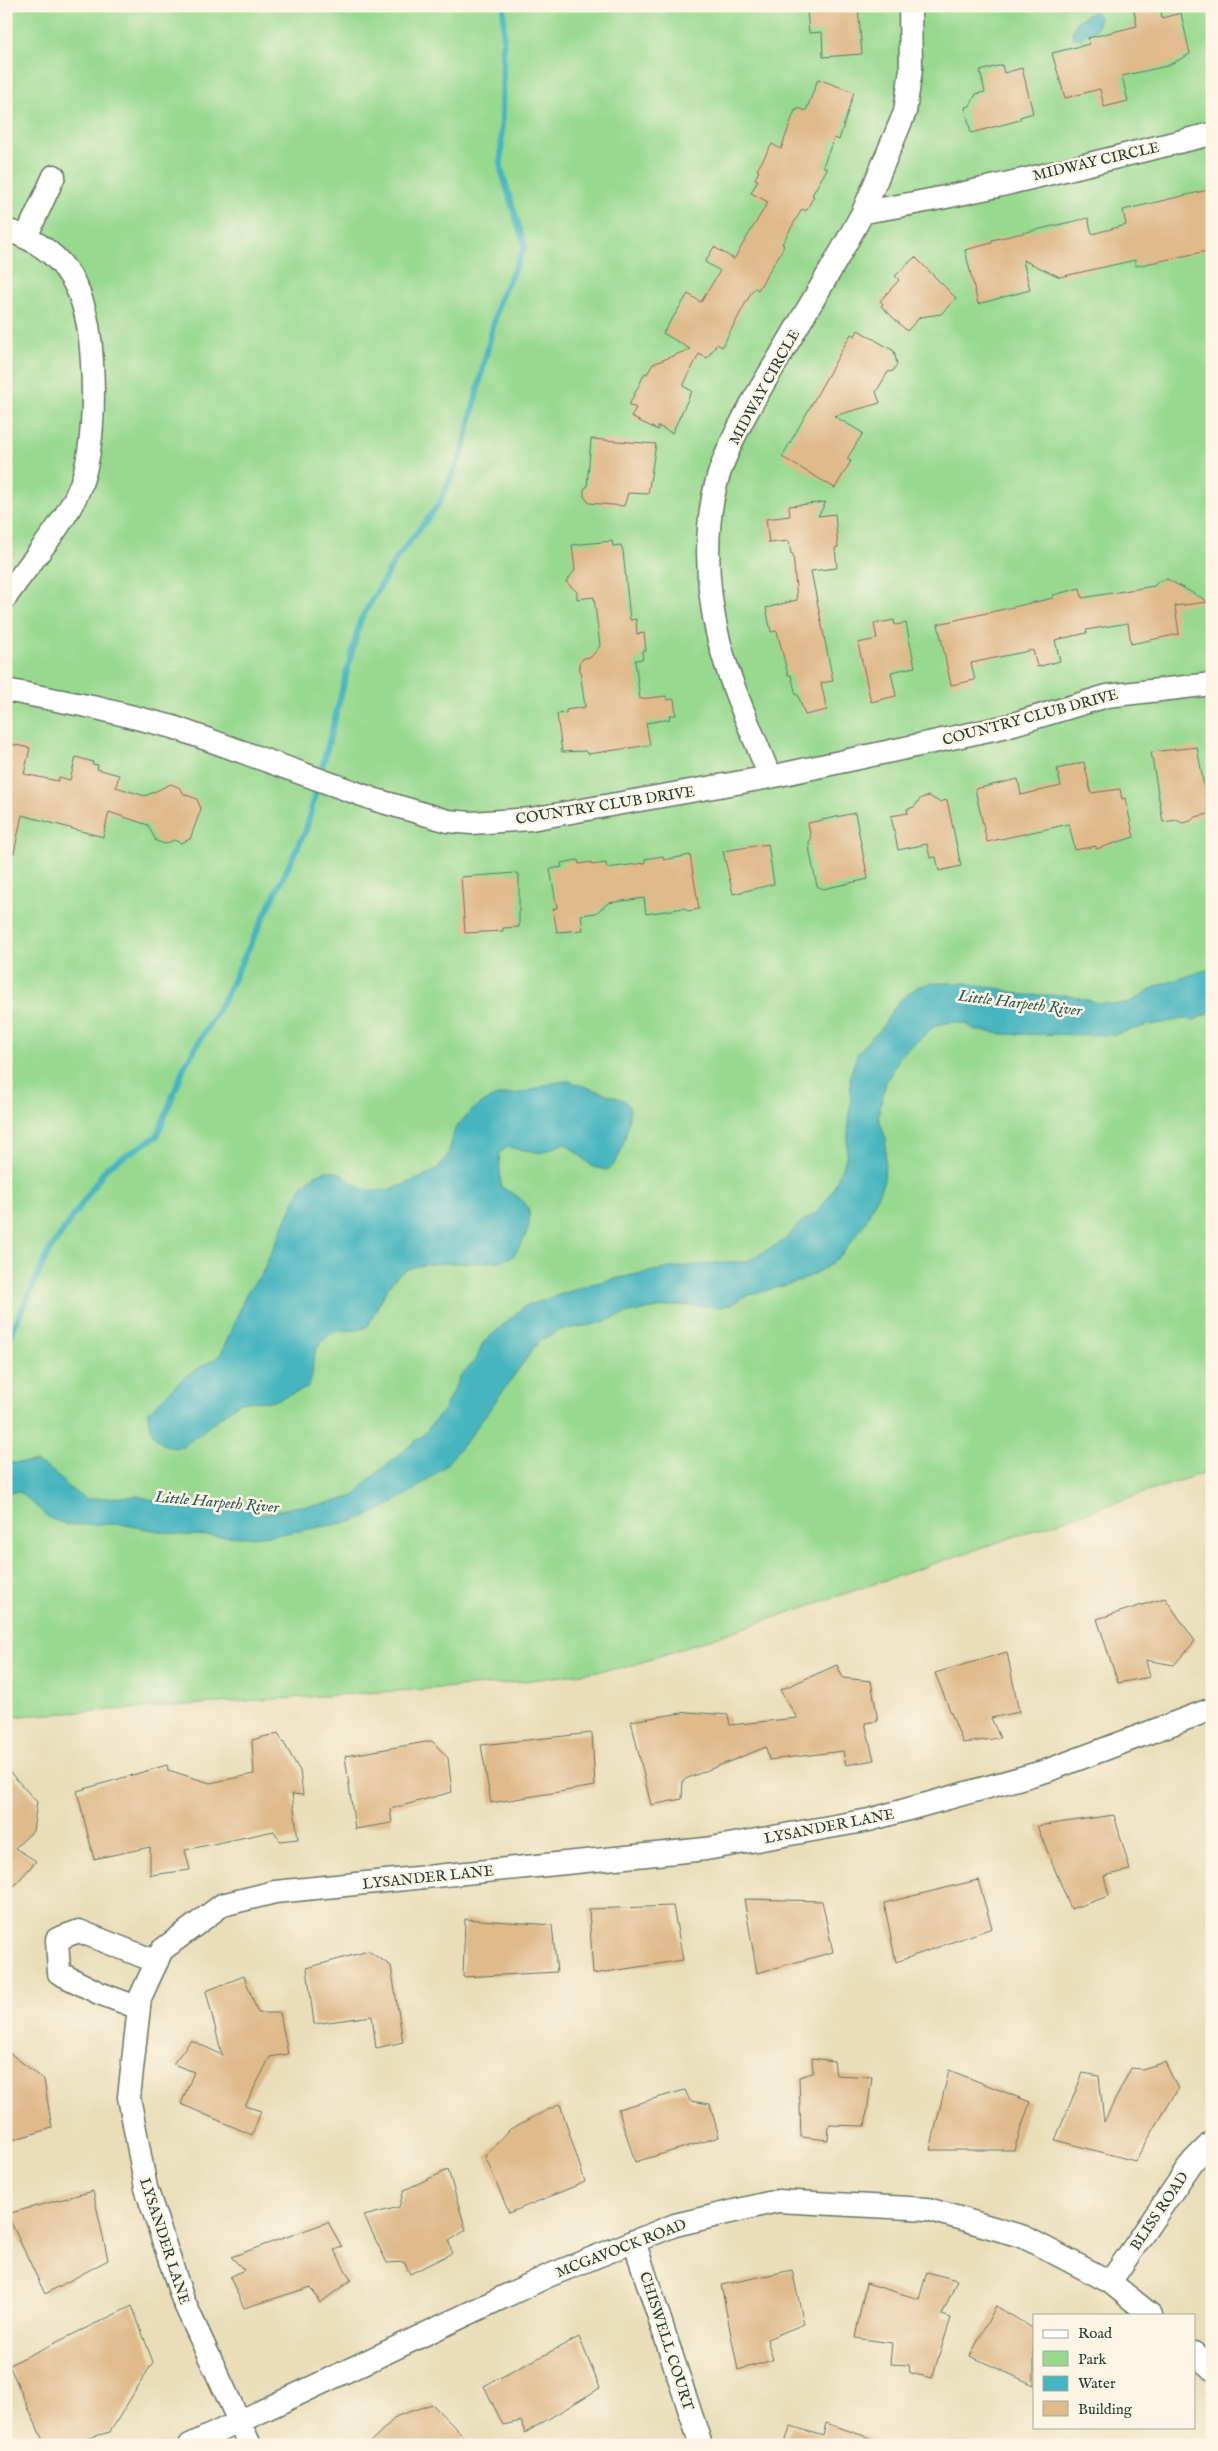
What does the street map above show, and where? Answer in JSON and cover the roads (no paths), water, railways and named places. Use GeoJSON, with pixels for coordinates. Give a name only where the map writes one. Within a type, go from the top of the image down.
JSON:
{"type":"FeatureCollection","features":[{"type":"Feature","properties":{"kind":"street","name":"MIDWAY CIRCLE"},"geometry":{"type":"LineString","coordinates":[[770,777],[728,669],[716,629],[711,604],[709,569],[713,502],[719,475],[742,421],[863,212],[905,112],[911,69],[910,6]]}},
{"type":"Feature","properties":{"kind":"street","name":"MIDWAY CIRCLE"},"geometry":{"type":"LineString","coordinates":[[863,212],[977,190],[1212,134]]}},
{"type":"Feature","properties":{"kind":"street"},"geometry":{"type":"LineString","coordinates":[[6,597],[63,520],[78,492],[86,467],[93,408],[92,349],[84,304],[75,286],[53,254],[16,233],[54,176]]}},
{"type":"Feature","properties":{"kind":"street","name":"COUNTRY CLUB DRIVE"},"geometry":{"type":"LineString","coordinates":[[6,690],[97,708],[173,727],[351,791],[448,821],[471,823],[531,819],[770,777],[1003,727],[1107,696],[1212,684]]}},
{"type":"Feature","properties":{"kind":"street","name":"LYSANDER LANE"},"geometry":{"type":"LineString","coordinates":[[250,2445],[183,2300],[146,2188],[129,2097],[140,1998],[162,1950],[222,1905],[275,1892],[706,1849],[869,1820],[1046,1771],[1212,1709]]}},
{"type":"Feature","properties":{"kind":"street"},"geometry":{"type":"LineString","coordinates":[[139,2008],[99,1993],[59,1973],[57,1939],[79,1931],[157,1962]]}},
{"type":"Feature","properties":{"kind":"street","name":"BLISS ROAD"},"geometry":{"type":"LineString","coordinates":[[1110,2282],[1193,2161],[1212,2142]]}},
{"type":"Feature","properties":{"kind":"street","name":"MCGAVOCK ROAD"},"geometry":{"type":"LineString","coordinates":[[190,2445],[548,2276],[675,2224],[777,2201],[928,2209],[1024,2237],[1110,2282],[1149,2314]]}},
{"type":"Feature","properties":{"kind":"street","name":"CHISWELL COURT"},"geometry":{"type":"LineString","coordinates":[[634,2241],[700,2442]]}},
{"type":"Feature","properties":{"kind":"street"},"geometry":{"type":"LineString","coordinates":[[1196,2354],[1212,2369]]}},
{"type":"Feature","properties":{"kind":"water"},"geometry":{"type":"Polygon","coordinates":[[[1095,11],[1100,19],[1095,31],[1087,33],[1081,39],[1073,38],[1072,32],[1077,21],[1095,11]]]}},
{"type":"Feature","properties":{"kind":"water","name":"Little Harpeth River"},"geometry":{"type":"Polygon","coordinates":[[[1212,968],[1212,1011],[1195,1020],[1183,1019],[1145,1026],[1113,1035],[1003,1034],[975,1030],[966,1024],[953,1022],[936,1025],[901,1055],[886,1082],[878,1116],[886,1139],[884,1181],[865,1223],[843,1253],[828,1266],[801,1281],[746,1296],[733,1304],[720,1307],[678,1305],[633,1312],[596,1324],[561,1330],[539,1341],[469,1438],[443,1468],[411,1492],[381,1510],[355,1521],[281,1534],[250,1537],[181,1535],[120,1524],[67,1525],[49,1518],[20,1492],[6,1492],[6,1463],[36,1462],[54,1472],[69,1488],[86,1499],[138,1496],[171,1505],[216,1509],[246,1506],[262,1514],[293,1507],[324,1504],[355,1496],[366,1482],[424,1434],[444,1409],[461,1375],[477,1358],[483,1343],[523,1307],[592,1284],[632,1275],[670,1268],[726,1262],[746,1262],[785,1240],[800,1223],[817,1212],[832,1192],[846,1158],[851,1100],[850,1076],[857,1055],[871,1037],[879,1032],[898,1002],[917,987],[932,983],[967,983],[1002,989],[1022,995],[1066,995],[1100,1003],[1127,1004],[1157,986],[1212,968]]]}},
{"type":"Feature","properties":{"kind":"water"},"geometry":{"type":"Polygon","coordinates":[[[569,1081],[624,1100],[630,1108],[624,1143],[612,1167],[606,1170],[593,1167],[565,1143],[541,1153],[508,1147],[499,1153],[501,1186],[524,1202],[530,1216],[524,1238],[512,1257],[499,1261],[436,1264],[407,1269],[397,1276],[388,1287],[368,1326],[359,1330],[337,1331],[318,1347],[307,1388],[274,1401],[240,1402],[183,1447],[175,1448],[168,1446],[157,1438],[150,1426],[149,1411],[186,1376],[216,1358],[222,1352],[247,1292],[262,1273],[300,1189],[308,1181],[317,1174],[334,1171],[365,1189],[375,1191],[397,1187],[424,1176],[443,1163],[450,1148],[455,1129],[477,1107],[489,1099],[502,1095],[526,1092],[553,1083],[569,1081]]]}},
{"type":"Feature","properties":{"kind":"waterway"},"geometry":{"type":"LineString","coordinates":[[6,1345],[48,1253],[107,1167],[157,1136],[185,1065],[222,1003],[306,830],[360,621],[396,559],[439,504],[463,451],[499,301],[525,247],[501,169],[504,6]]}}]}
